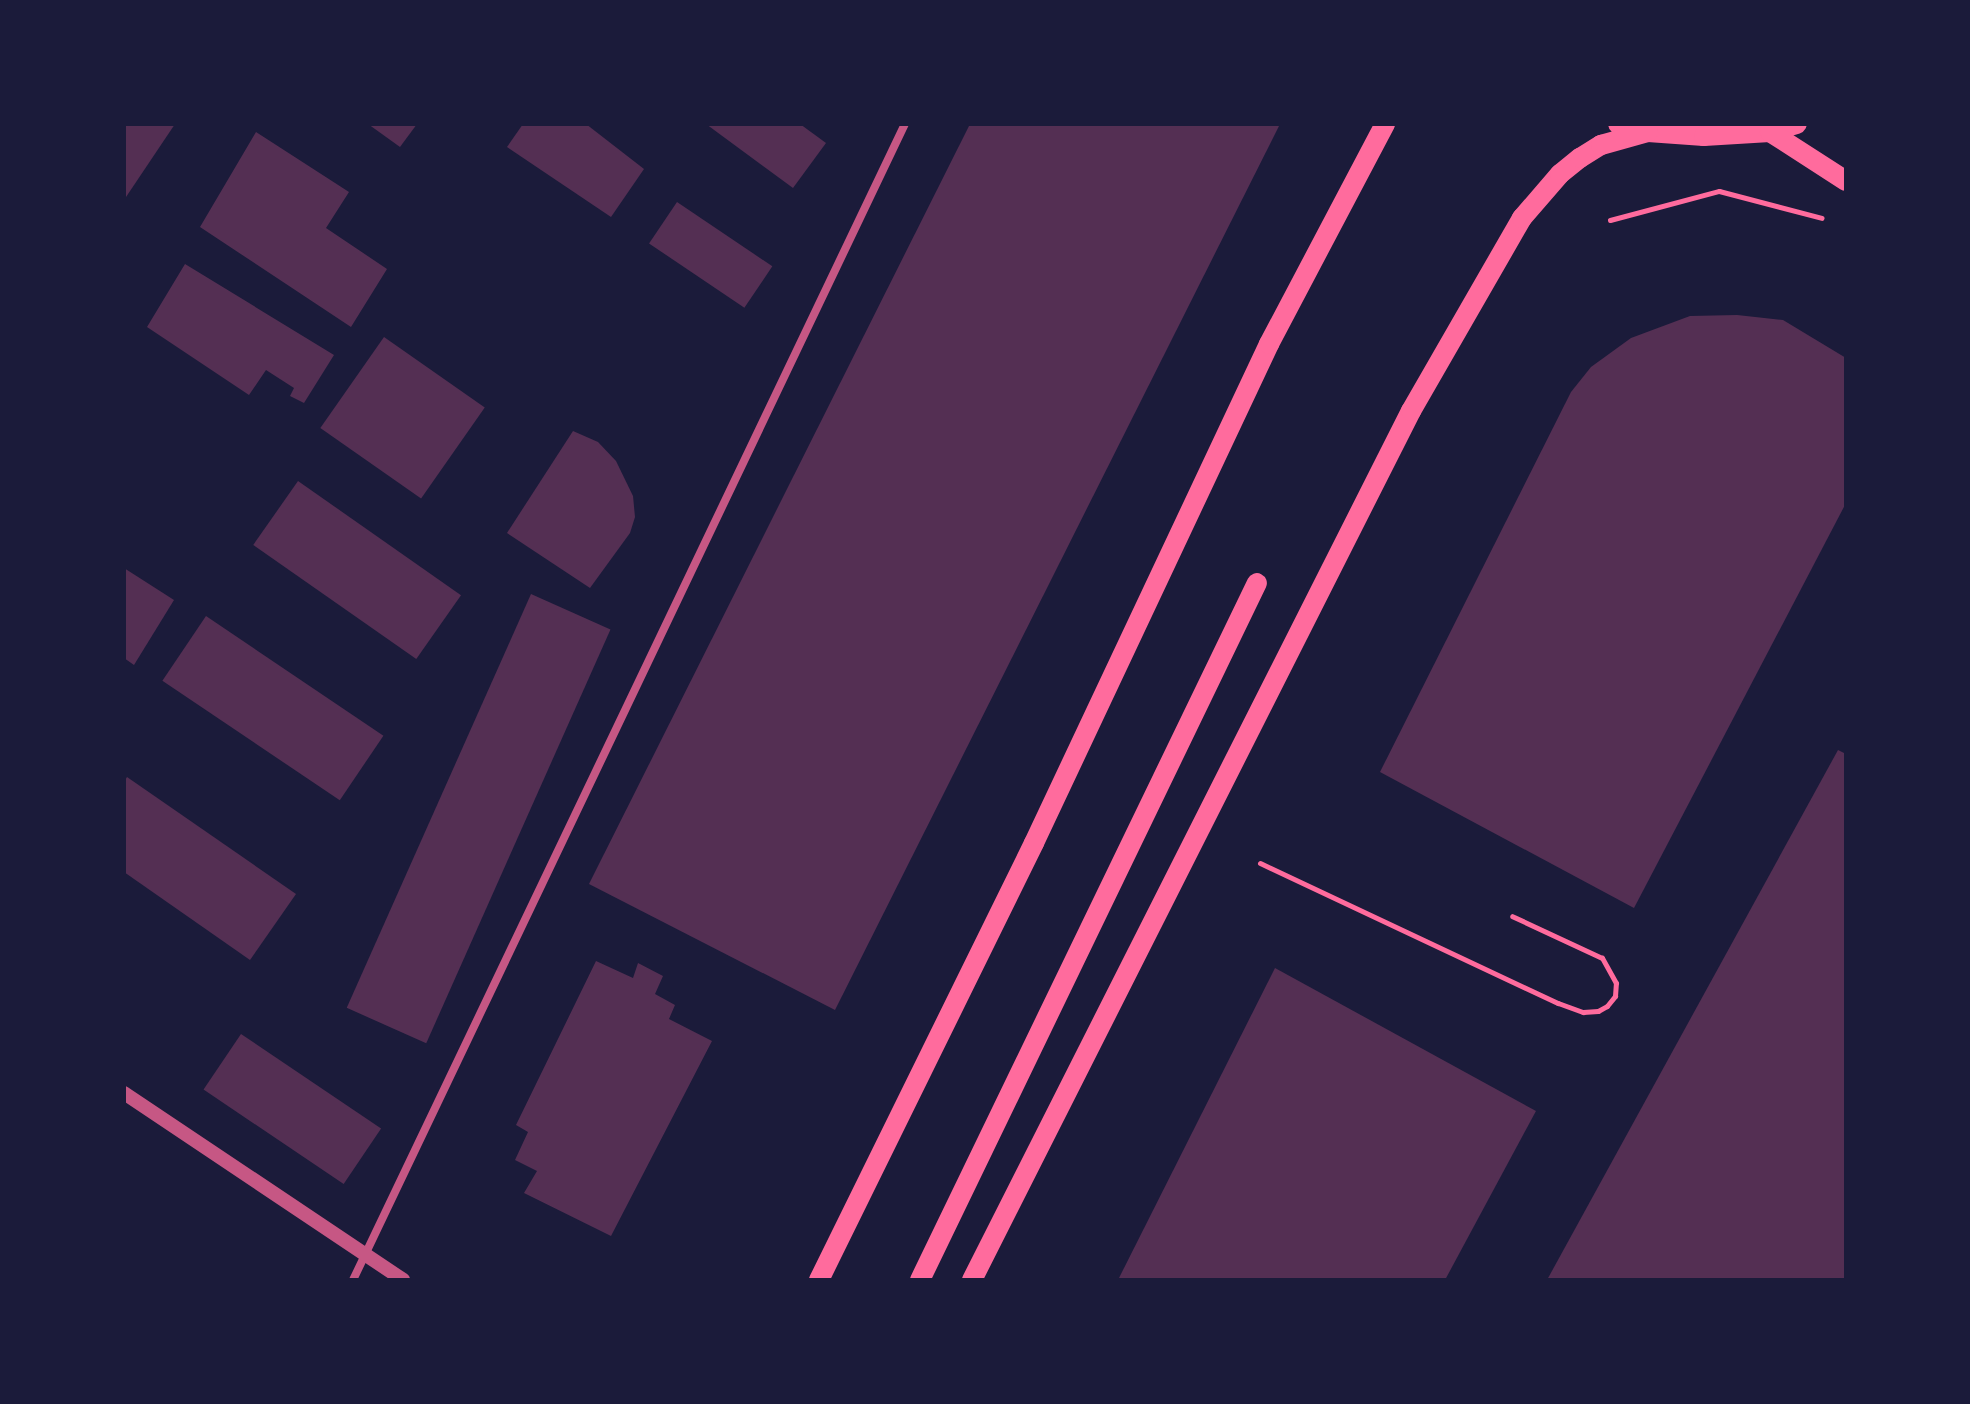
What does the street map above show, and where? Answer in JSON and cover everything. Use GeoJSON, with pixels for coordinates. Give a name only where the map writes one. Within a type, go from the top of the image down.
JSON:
{"type":"FeatureCollection","features":[{"type":"Feature","properties":{"kind":"main road"},"geometry":{"type":"LineString","coordinates":[[819,1280],[1034,843],[1269,344],[1385,124]]}},
{"type":"Feature","properties":{"kind":"main road"},"geometry":{"type":"LineString","coordinates":[[1618,124],[1648,132],[1704,136],[1770,132],[1797,124]]}},
{"type":"Feature","properties":{"kind":"main road"},"geometry":{"type":"LineString","coordinates":[[972,1280],[1411,411],[1522,218],[1560,174],[1580,158],[1601,145],[1648,132]]}},
{"type":"Feature","properties":{"kind":"main road"},"geometry":{"type":"LineString","coordinates":[[1770,132],[1846,181]]}},
{"type":"Feature","properties":{"kind":"main road"},"geometry":{"type":"LineString","coordinates":[[920,1280],[1257,583]]}},
{"type":"Feature","properties":{"kind":"street"},"geometry":{"type":"LineString","coordinates":[[353,1280],[905,124]]}},
{"type":"Feature","properties":{"kind":"street"},"geometry":{"type":"LineString","coordinates":[[124,1093],[403,1280]]}},
{"type":"Feature","properties":{"kind":"path"},"geometry":{"type":"LineString","coordinates":[[1610,220],[1719,191],[1822,218]]}},
{"type":"Feature","properties":{"kind":"path"},"geometry":{"type":"LineString","coordinates":[[1260,863],[1558,1003],[1583,1012],[1598,1011],[1607,1006],[1615,996],[1616,983],[1602,958],[1512,916]]}},
{"type":"Feature","properties":{"kind":"building"},"geometry":{"type":"Polygon","coordinates":[[[124,124],[175,124],[124,200],[124,124]]]}},
{"type":"Feature","properties":{"kind":"building"},"geometry":{"type":"Polygon","coordinates":[[[368,124],[417,124],[400,147],[368,124]]]}},
{"type":"Feature","properties":{"kind":"building"},"geometry":{"type":"Polygon","coordinates":[[[523,124],[586,124],[644,169],[611,217],[507,147],[523,124]]]}},
{"type":"Feature","properties":{"kind":"building"},"geometry":{"type":"Polygon","coordinates":[[[706,124],[800,124],[826,143],[793,188],[706,124]]]}},
{"type":"Feature","properties":{"kind":"building"},"geometry":{"type":"Polygon","coordinates":[[[970,124],[1280,124],[835,1010],[589,884],[970,124]]]}},
{"type":"Feature","properties":{"kind":"building"},"geometry":{"type":"Polygon","coordinates":[[[256,132],[349,192],[326,228],[387,269],[351,327],[200,227],[256,132]]]}},
{"type":"Feature","properties":{"kind":"building"},"geometry":{"type":"Polygon","coordinates":[[[677,202],[772,266],[744,308],[649,243],[677,202]]]}},
{"type":"Feature","properties":{"kind":"building"},"geometry":{"type":"Polygon","coordinates":[[[185,264],[334,355],[304,403],[290,396],[294,388],[266,370],[249,395],[147,327],[185,264]]]}},
{"type":"Feature","properties":{"kind":"building"},"geometry":{"type":"Polygon","coordinates":[[[1737,315],[1783,320],[1846,358],[1846,503],[1634,908],[1380,772],[1571,392],[1591,367],[1631,338],[1690,316],[1737,315]]]}},
{"type":"Feature","properties":{"kind":"building"},"geometry":{"type":"Polygon","coordinates":[[[384,337],[485,408],[421,498],[320,428],[384,337]]]}},
{"type":"Feature","properties":{"kind":"building"},"geometry":{"type":"Polygon","coordinates":[[[573,431],[598,442],[616,461],[633,496],[635,517],[630,533],[590,588],[507,533],[573,431]]]}},
{"type":"Feature","properties":{"kind":"building"},"geometry":{"type":"Polygon","coordinates":[[[298,481],[461,595],[416,659],[253,545],[298,481]]]}},
{"type":"Feature","properties":{"kind":"building"},"geometry":{"type":"Polygon","coordinates":[[[124,568],[174,600],[134,665],[124,658],[124,568]]]}},
{"type":"Feature","properties":{"kind":"building"},"geometry":{"type":"Polygon","coordinates":[[[531,594],[610,629],[426,1043],[347,1008],[531,594]]]}},
{"type":"Feature","properties":{"kind":"building"},"geometry":{"type":"Polygon","coordinates":[[[206,616],[383,736],[340,800],[162,681],[206,616]]]}},
{"type":"Feature","properties":{"kind":"building"},"geometry":{"type":"Polygon","coordinates":[[[1838,750],[1846,754],[1846,1280],[1547,1280],[1838,750]]]}},
{"type":"Feature","properties":{"kind":"building"},"geometry":{"type":"Polygon","coordinates":[[[127,777],[296,894],[250,960],[124,872],[124,782],[127,777]]]}},
{"type":"Feature","properties":{"kind":"building"},"geometry":{"type":"Polygon","coordinates":[[[596,961],[633,978],[638,963],[663,976],[655,994],[675,1005],[669,1019],[712,1041],[611,1236],[524,1193],[537,1171],[515,1160],[528,1132],[516,1125],[596,961]]]}},
{"type":"Feature","properties":{"kind":"building"},"geometry":{"type":"Polygon","coordinates":[[[1275,968],[1536,1111],[1445,1280],[1118,1280],[1275,968]]]}},
{"type":"Feature","properties":{"kind":"building"},"geometry":{"type":"Polygon","coordinates":[[[241,1034],[381,1129],[344,1184],[204,1090],[241,1034]]]}}]}
